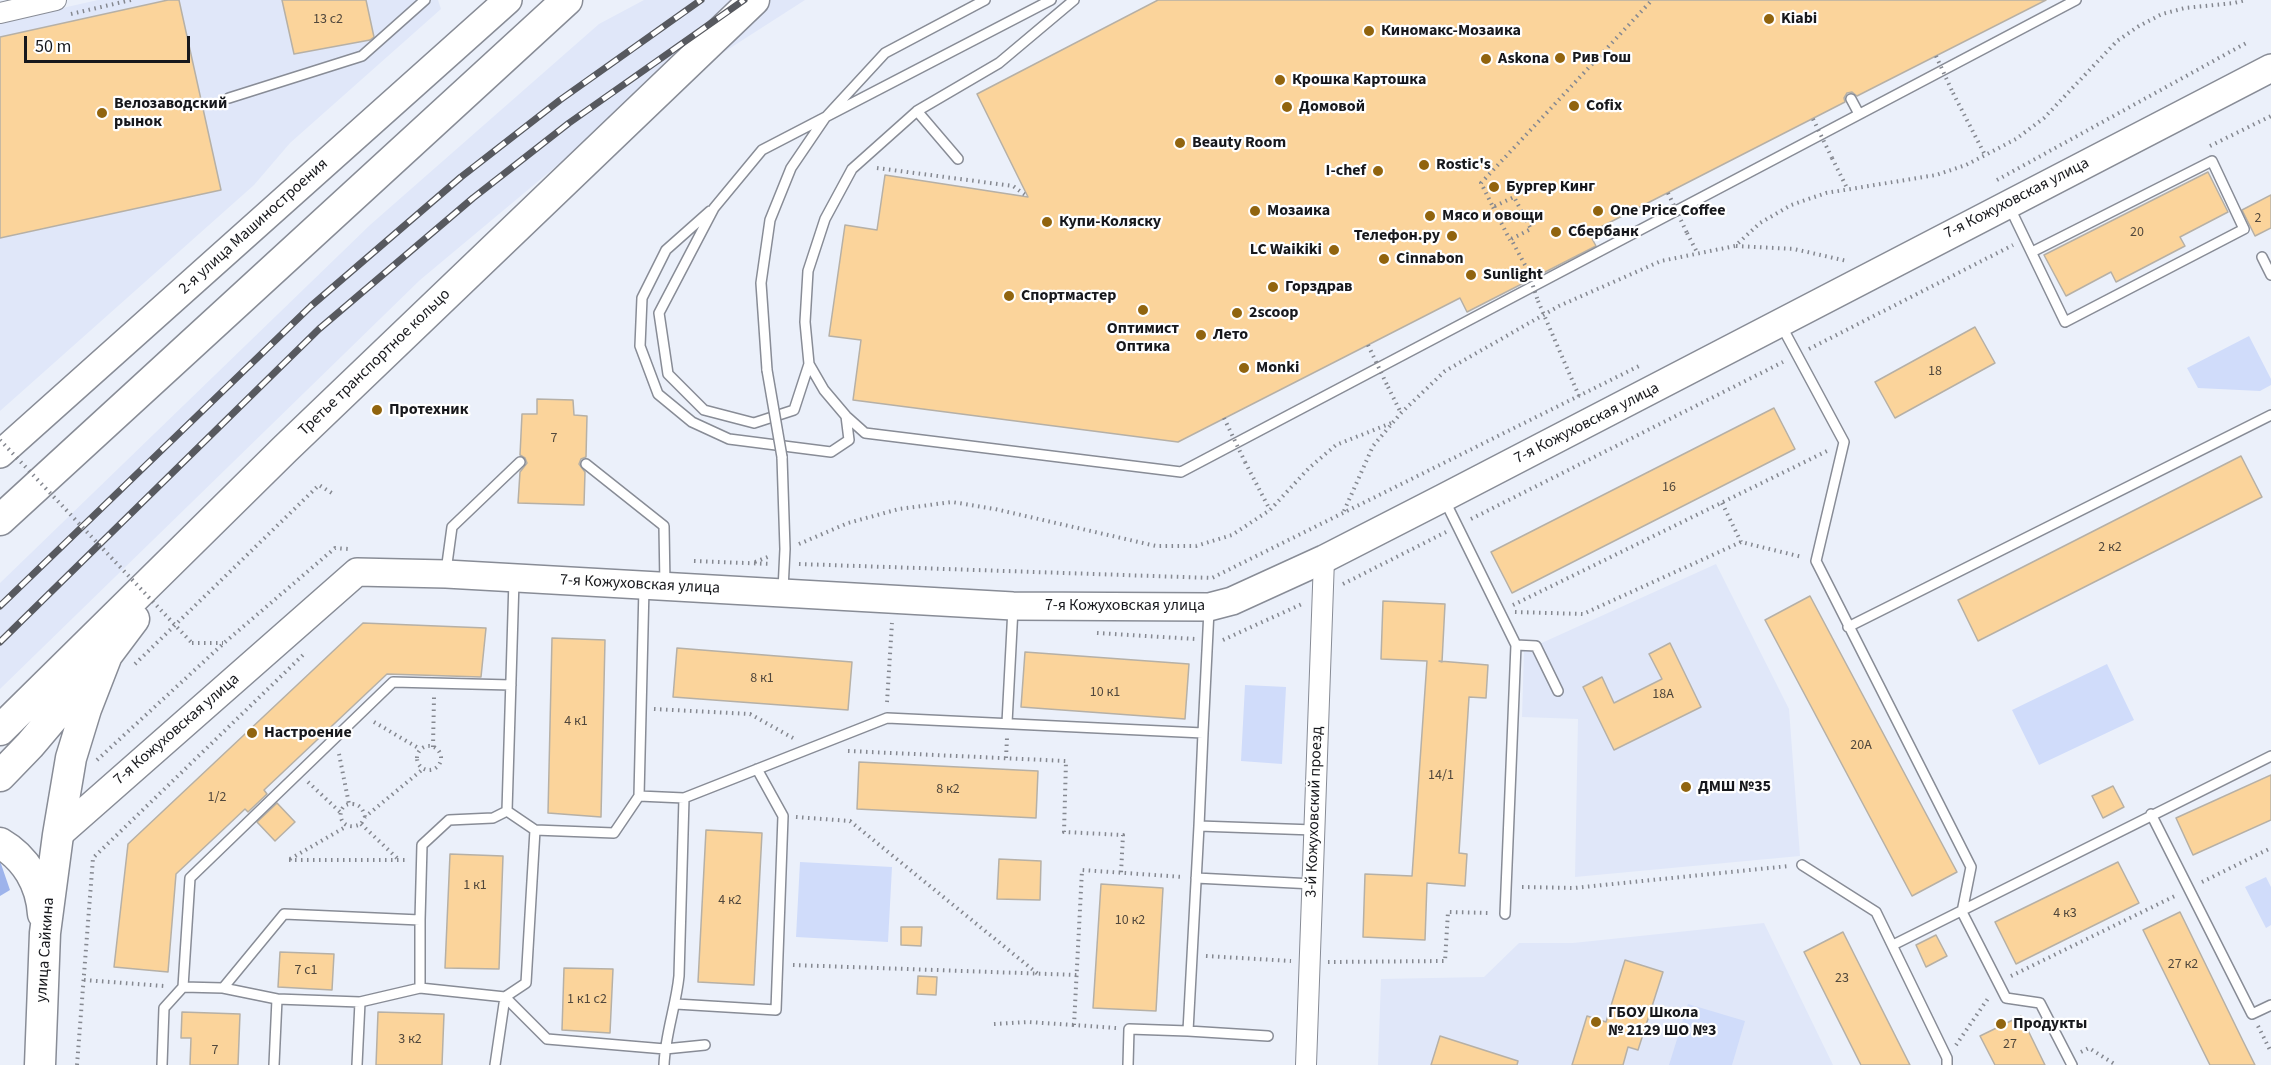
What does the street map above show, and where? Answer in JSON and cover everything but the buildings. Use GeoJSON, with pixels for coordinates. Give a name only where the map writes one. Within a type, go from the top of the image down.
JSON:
{"type":"FeatureCollection","features":[{"type":"Feature","properties":{"kind":"main road"},"geometry":{"type":"LineString","coordinates":[[0,520],[567,0]]}},
{"type":"Feature","properties":{"kind":"main road","name":"Третье транспортное кольцо"},"geometry":{"type":"LineString","coordinates":[[0,730],[285,449],[754,0]]}},
{"type":"Feature","properties":{"kind":"main road"},"geometry":{"type":"LineString","coordinates":[[0,776],[30,745],[118,664],[193,539]]}},
{"type":"Feature","properties":{"kind":"main road","name":"улица Сайкина"},"geometry":{"type":"LineString","coordinates":[[40,1065],[45,933],[71,758],[86,708],[118,664]]}},
{"type":"Feature","properties":{"kind":"main road"},"geometry":{"type":"LineString","coordinates":[[0,843],[13,850],[33,877],[42,899],[45,933]]}},
{"type":"Feature","properties":{"kind":"street"},"geometry":{"type":"LineString","coordinates":[[0,13],[57,0]]}},
{"type":"Feature","properties":{"kind":"street","name":"2-я улица Машиностроения"},"geometry":{"type":"LineString","coordinates":[[0,454],[499,4]]}},
{"type":"Feature","properties":{"kind":"street","name":"7-я Кожуховская улица"},"geometry":{"type":"LineString","coordinates":[[58,835],[357,572],[446,574],[1013,606],[1209,607],[1232,602],[1324,559],[1443,498],[2271,68]]}},
{"type":"Feature","properties":{"kind":"street","name":"3-й Кожуховский проезд"},"geometry":{"type":"LineString","coordinates":[[1306,1065],[1324,559]]}},
{"type":"Feature","properties":{"kind":"lane"},"geometry":{"type":"LineString","coordinates":[[229,98],[362,56],[425,0]]}},
{"type":"Feature","properties":{"kind":"lane"},"geometry":{"type":"LineString","coordinates":[[783,592],[785,549],[782,457],[767,370],[761,283],[770,220],[791,168],[825,118],[885,54],[984,0]]}},
{"type":"Feature","properties":{"kind":"lane"},"geometry":{"type":"LineString","coordinates":[[846,416],[849,440],[831,452],[729,439],[692,422],[658,394],[640,346],[642,298],[666,250],[714,208],[762,150],[1051,0]]}},
{"type":"Feature","properties":{"kind":"lane"},"geometry":{"type":"LineString","coordinates":[[714,208],[659,313],[668,374],[704,410],[754,423],[795,410],[808,364],[805,322],[808,271],[825,219],[852,169],[917,111],[999,63],[1074,0]]}},
{"type":"Feature","properties":{"kind":"lane"},"geometry":{"type":"LineString","coordinates":[[808,364],[824,390],[846,416],[865,433],[1181,472],[2076,0]]}},
{"type":"Feature","properties":{"kind":"lane"},"geometry":{"type":"LineString","coordinates":[[1851,99],[1859,114]]}},
{"type":"Feature","properties":{"kind":"lane"},"geometry":{"type":"LineString","coordinates":[[917,111],[958,159]]}},
{"type":"Feature","properties":{"kind":"lane"},"geometry":{"type":"LineString","coordinates":[[2008,204],[2065,321],[2244,229],[2212,160],[2032,252]]}},
{"type":"Feature","properties":{"kind":"lane"},"geometry":{"type":"LineString","coordinates":[[2262,257],[2271,275]]}},
{"type":"Feature","properties":{"kind":"lane"},"geometry":{"type":"LineString","coordinates":[[1780,323],[1844,442],[1816,561],[1971,867],[1962,912],[2006,999],[2040,1003],[2072,1065]]}},
{"type":"Feature","properties":{"kind":"lane"},"geometry":{"type":"LineString","coordinates":[[1848,627],[2271,415]]}},
{"type":"Feature","properties":{"kind":"lane"},"geometry":{"type":"LineString","coordinates":[[446,574],[452,527],[520,462]]}},
{"type":"Feature","properties":{"kind":"lane"},"geometry":{"type":"LineString","coordinates":[[507,811],[536,830],[614,833],[639,796],[641,708],[654,585],[664,526],[586,464]]}},
{"type":"Feature","properties":{"kind":"lane"},"geometry":{"type":"LineString","coordinates":[[1443,498],[1516,645],[1505,914]]}},
{"type":"Feature","properties":{"kind":"lane"},"geometry":{"type":"LineString","coordinates":[[507,811],[514,578]]}},
{"type":"Feature","properties":{"kind":"lane"},"geometry":{"type":"LineString","coordinates":[[1007,723],[1013,606]]}},
{"type":"Feature","properties":{"kind":"lane"},"geometry":{"type":"LineString","coordinates":[[1188,1031],[1209,607]]}},
{"type":"Feature","properties":{"kind":"lane"},"geometry":{"type":"LineString","coordinates":[[1516,645],[1536,646],[1558,691]]}},
{"type":"Feature","properties":{"kind":"lane"},"geometry":{"type":"LineString","coordinates":[[162,1065],[164,1008],[183,987],[190,878],[393,682],[511,685]]}},
{"type":"Feature","properties":{"kind":"lane"},"geometry":{"type":"LineString","coordinates":[[639,796],[684,798],[887,718],[1203,733]]}},
{"type":"Feature","properties":{"kind":"lane"},"geometry":{"type":"LineString","coordinates":[[1893,945],[2271,756]]}},
{"type":"Feature","properties":{"kind":"lane"},"geometry":{"type":"LineString","coordinates":[[676,1004],[776,1010],[783,816],[757,769]]}},
{"type":"Feature","properties":{"kind":"lane"},"geometry":{"type":"LineString","coordinates":[[664,1065],[679,976],[684,798]]}},
{"type":"Feature","properties":{"kind":"lane"},"geometry":{"type":"LineString","coordinates":[[420,988],[422,845],[449,820],[493,818],[507,811]]}},
{"type":"Feature","properties":{"kind":"lane"},"geometry":{"type":"LineString","coordinates":[[2151,814],[2252,1014],[2271,1005]]}},
{"type":"Feature","properties":{"kind":"lane"},"geometry":{"type":"LineString","coordinates":[[1198,826],[1314,830]]}},
{"type":"Feature","properties":{"kind":"lane"},"geometry":{"type":"LineString","coordinates":[[495,1065],[505,997],[526,983],[536,830]]}},
{"type":"Feature","properties":{"kind":"lane"},"geometry":{"type":"LineString","coordinates":[[1802,865],[1876,912],[1947,1062]]}},
{"type":"Feature","properties":{"kind":"lane"},"geometry":{"type":"LineString","coordinates":[[1196,878],[1312,884]]}},
{"type":"Feature","properties":{"kind":"lane"},"geometry":{"type":"LineString","coordinates":[[223,988],[284,914],[420,920]]}},
{"type":"Feature","properties":{"kind":"lane"},"geometry":{"type":"LineString","coordinates":[[183,987],[223,988],[277,999],[360,1002],[420,988],[505,997],[548,1039],[665,1049],[705,1045]]}},
{"type":"Feature","properties":{"kind":"lane"},"geometry":{"type":"LineString","coordinates":[[274,1065],[277,999]]}},
{"type":"Feature","properties":{"kind":"lane"},"geometry":{"type":"LineString","coordinates":[[357,1065],[360,1002]]}},
{"type":"Feature","properties":{"kind":"lane"},"geometry":{"type":"LineString","coordinates":[[1128,1065],[1129,1029],[1268,1036]]}},
{"type":"Feature","properties":{"kind":"path"},"geometry":{"type":"LineString","coordinates":[[1525,265],[1481,183],[1652,0]]}},
{"type":"Feature","properties":{"kind":"path"},"geometry":{"type":"LineString","coordinates":[[1735,246],[1760,223],[1791,205],[1826,193],[1936,175],[1966,165],[2016,139],[2044,118],[2117,41],[2139,26],[2162,14],[2185,8],[2246,0]]}},
{"type":"Feature","properties":{"kind":"path"},"geometry":{"type":"LineString","coordinates":[[1936,56],[1985,155]]}},
{"type":"Feature","properties":{"kind":"path"},"geometry":{"type":"LineString","coordinates":[[2205,148],[2271,116]]}},
{"type":"Feature","properties":{"kind":"path"},"geometry":{"type":"LineString","coordinates":[[1813,119],[1848,190]]}},
{"type":"Feature","properties":{"kind":"path"},"geometry":{"type":"LineString","coordinates":[[877,168],[1013,186],[1028,197]]}},
{"type":"Feature","properties":{"kind":"path"},"geometry":{"type":"LineString","coordinates":[[1668,192],[1698,254]]}},
{"type":"Feature","properties":{"kind":"path"},"geometry":{"type":"LineString","coordinates":[[1494,207],[1514,197],[1527,221],[1531,229],[1511,240]]}},
{"type":"Feature","properties":{"kind":"path"},"geometry":{"type":"LineString","coordinates":[[1092,633],[1224,640],[1322,595],[2025,239]]}},
{"type":"Feature","properties":{"kind":"path"},"geometry":{"type":"LineString","coordinates":[[1343,513],[1373,446],[1401,413],[1444,371],[1559,306],[1661,261],[1735,246],[1794,249],[1849,262]]}},
{"type":"Feature","properties":{"kind":"path"},"geometry":{"type":"LineString","coordinates":[[1531,279],[1538,302],[1579,396]]}},
{"type":"Feature","properties":{"kind":"path"},"geometry":{"type":"LineString","coordinates":[[1368,345],[1401,413]]}},
{"type":"Feature","properties":{"kind":"path"},"geometry":{"type":"LineString","coordinates":[[1224,418],[1270,510]]}},
{"type":"Feature","properties":{"kind":"path"},"geometry":{"type":"LineString","coordinates":[[848,523],[899,509],[952,502],[995,509],[1156,546],[1196,546],[1232,535],[1270,510],[1309,468],[1336,445],[1395,422]]}},
{"type":"Feature","properties":{"kind":"path"},"geometry":{"type":"LineString","coordinates":[[0,440],[192,643],[224,643],[90,767]]}},
{"type":"Feature","properties":{"kind":"path"},"geometry":{"type":"LineString","coordinates":[[1501,612],[1844,442]]}},
{"type":"Feature","properties":{"kind":"path"},"geometry":{"type":"LineString","coordinates":[[118,664],[135,664],[319,485],[335,495]]}},
{"type":"Feature","properties":{"kind":"path"},"geometry":{"type":"LineString","coordinates":[[1722,502],[1741,542]]}},
{"type":"Feature","properties":{"kind":"path"},"geometry":{"type":"LineString","coordinates":[[1501,612],[1583,614],[1741,542],[1816,561]]}},
{"type":"Feature","properties":{"kind":"path"},"geometry":{"type":"LineString","coordinates":[[883,621],[903,622]]}},
{"type":"Feature","properties":{"kind":"path"},"geometry":{"type":"LineString","coordinates":[[887,718],[892,622]]}},
{"type":"Feature","properties":{"kind":"path"},"geometry":{"type":"LineString","coordinates":[[77,1065],[93,858],[308,650]]}},
{"type":"Feature","properties":{"kind":"path"},"geometry":{"type":"LineString","coordinates":[[433,747],[435,683]]}},
{"type":"Feature","properties":{"kind":"path"},"geometry":{"type":"LineString","coordinates":[[641,708],[750,714],[812,749],[1066,760],[1064,832],[1123,835],[1121,873]]}},
{"type":"Feature","properties":{"kind":"path"},"geometry":{"type":"LineString","coordinates":[[361,714],[420,749],[433,747],[439,752],[441,759],[437,767],[430,771],[423,769],[417,763],[420,749]]}},
{"type":"Feature","properties":{"kind":"path"},"geometry":{"type":"LineString","coordinates":[[336,738],[349,804]]}},
{"type":"Feature","properties":{"kind":"path"},"geometry":{"type":"LineString","coordinates":[[299,773],[340,812],[346,826],[354,828],[362,824],[365,817],[423,769]]}},
{"type":"Feature","properties":{"kind":"path"},"geometry":{"type":"LineString","coordinates":[[340,812],[344,806],[356,804],[363,809],[365,817]]}},
{"type":"Feature","properties":{"kind":"path"},"geometry":{"type":"LineString","coordinates":[[783,816],[850,821],[1038,974]]}},
{"type":"Feature","properties":{"kind":"path"},"geometry":{"type":"LineString","coordinates":[[346,826],[289,860],[399,860],[362,824]]}},
{"type":"Feature","properties":{"kind":"path"},"geometry":{"type":"LineString","coordinates":[[1947,1062],[1998,983],[2271,848]]}},
{"type":"Feature","properties":{"kind":"path"},"geometry":{"type":"LineString","coordinates":[[1506,887],[1574,888],[1802,865]]}},
{"type":"Feature","properties":{"kind":"path"},"geometry":{"type":"LineString","coordinates":[[1074,1025],[1082,870],[1196,878]]}},
{"type":"Feature","properties":{"kind":"path"},"geometry":{"type":"LineString","coordinates":[[1192,955],[1310,962],[1445,961],[1448,912],[1505,914]]}},
{"type":"Feature","properties":{"kind":"path"},"geometry":{"type":"LineString","coordinates":[[778,964],[1077,975]]}},
{"type":"Feature","properties":{"kind":"path"},"geometry":{"type":"LineString","coordinates":[[84,980],[183,987]]}},
{"type":"Feature","properties":{"kind":"path"},"geometry":{"type":"LineString","coordinates":[[2252,1014],[2271,1052]]}},
{"type":"Feature","properties":{"kind":"path"},"geometry":{"type":"LineString","coordinates":[[994,1024],[1028,1022],[1129,1029]]}},
{"type":"Feature","properties":{"kind":"path"},"geometry":{"type":"LineString","coordinates":[[2089,1048],[2116,1065]]}},
{"type":"Feature","properties":{"kind":"shaded area"},"geometry":{"type":"Polygon","coordinates":[[[98,0],[438,0],[441,9],[290,143],[254,185],[0,411],[0,22],[98,0]]]}},
{"type":"Feature","properties":{"kind":"shaded area"},"geometry":{"type":"Polygon","coordinates":[[[644,0],[805,0],[590,138],[420,280],[0,689],[0,583],[370,225],[599,24],[644,0]]]}},
{"type":"Feature","properties":{"kind":"shaded area"},"geometry":{"type":"Polygon","coordinates":[[[2249,336],[2271,379],[2271,385],[2260,391],[2198,388],[2187,368],[2249,336]]]}},
{"type":"Feature","properties":{"kind":"shaded area","name":"ДМШ №35"},"geometry":{"type":"Polygon","coordinates":[[[1716,564],[1789,709],[1800,856],[1575,877],[1578,719],[1522,717],[1524,651],[1716,564]]]}},
{"type":"Feature","properties":{"kind":"shaded area"},"geometry":{"type":"Polygon","coordinates":[[[2107,664],[2134,720],[2039,765],[2012,710],[2107,664]]]}},
{"type":"Feature","properties":{"kind":"shaded area"},"geometry":{"type":"Polygon","coordinates":[[[1245,685],[1286,687],[1282,764],[1241,761],[1245,685]]]}},
{"type":"Feature","properties":{"kind":"shaded area"},"geometry":{"type":"Polygon","coordinates":[[[0,861],[10,890],[0,896],[0,861]]]}},
{"type":"Feature","properties":{"kind":"shaded area"},"geometry":{"type":"Polygon","coordinates":[[[800,862],[892,867],[888,942],[796,937],[800,862]]]}},
{"type":"Feature","properties":{"kind":"shaded area"},"geometry":{"type":"Polygon","coordinates":[[[2266,877],[2271,887],[2271,925],[2266,928],[2245,887],[2266,877]]]}},
{"type":"Feature","properties":{"kind":"shaded area","name":"ГБОУ Школа № 2129 ШО №3"},"geometry":{"type":"Polygon","coordinates":[[[1764,923],[1833,1065],[1378,1065],[1381,979],[1484,977],[1519,943],[1573,943],[1764,923]]]}},
{"type":"Feature","properties":{"kind":"shaded area"},"geometry":{"type":"Polygon","coordinates":[[[1688,1004],[1745,1021],[1732,1065],[1669,1065],[1688,1004]]]}},
{"type":"Feature","properties":{"kind":"railway"},"geometry":{"type":"LineString","coordinates":[[0,606],[311,306],[461,177],[560,100],[701,0]]}},
{"type":"Feature","properties":{"kind":"railway"},"geometry":{"type":"LineString","coordinates":[[0,642],[319,329],[473,198],[569,123],[744,0]]}},
{"type":"Feature","properties":{"kind":"place","name":"Kiabi"},"geometry":{"type":"Point","coordinates":[1769,19]}},
{"type":"Feature","properties":{"kind":"place","name":"Киномакс-Мозаика"},"geometry":{"type":"Point","coordinates":[1369,31]}},
{"type":"Feature","properties":{"kind":"place","name":"Рив Гош"},"geometry":{"type":"Point","coordinates":[1560,58]}},
{"type":"Feature","properties":{"kind":"place","name":"Askona"},"geometry":{"type":"Point","coordinates":[1486,59]}},
{"type":"Feature","properties":{"kind":"place","name":"Крошка Картошка"},"geometry":{"type":"Point","coordinates":[1280,80]}},
{"type":"Feature","properties":{"kind":"place","name":"Cofix"},"geometry":{"type":"Point","coordinates":[1574,106]}},
{"type":"Feature","properties":{"kind":"place","name":"Домовой"},"geometry":{"type":"Point","coordinates":[1287,107]}},
{"type":"Feature","properties":{"kind":"place","name":"Велозаводский рынок"},"geometry":{"type":"Point","coordinates":[102,113]}},
{"type":"Feature","properties":{"kind":"place","name":"Beauty Room"},"geometry":{"type":"Point","coordinates":[1180,143]}},
{"type":"Feature","properties":{"kind":"place","name":"Rostic's"},"geometry":{"type":"Point","coordinates":[1424,165]}},
{"type":"Feature","properties":{"kind":"place","name":"I-chef"},"geometry":{"type":"Point","coordinates":[1378,171]}},
{"type":"Feature","properties":{"kind":"place","name":"Бургер Кинг"},"geometry":{"type":"Point","coordinates":[1494,187]}},
{"type":"Feature","properties":{"kind":"place","name":"Мозаика"},"geometry":{"type":"Point","coordinates":[1255,211]}},
{"type":"Feature","properties":{"kind":"place","name":"One Price Coffee"},"geometry":{"type":"Point","coordinates":[1598,211]}},
{"type":"Feature","properties":{"kind":"place","name":"Мясо и овощи"},"geometry":{"type":"Point","coordinates":[1430,216]}},
{"type":"Feature","properties":{"kind":"place","name":"Купи-Коляску"},"geometry":{"type":"Point","coordinates":[1047,222]}},
{"type":"Feature","properties":{"kind":"place","name":"Сбербанк"},"geometry":{"type":"Point","coordinates":[1556,232]}},
{"type":"Feature","properties":{"kind":"place","name":"Телефон.ру"},"geometry":{"type":"Point","coordinates":[1452,236]}},
{"type":"Feature","properties":{"kind":"place","name":"LC Waikiki"},"geometry":{"type":"Point","coordinates":[1334,250]}},
{"type":"Feature","properties":{"kind":"place","name":"Cinnabon"},"geometry":{"type":"Point","coordinates":[1384,259]}},
{"type":"Feature","properties":{"kind":"place","name":"Sunlight"},"geometry":{"type":"Point","coordinates":[1471,275]}},
{"type":"Feature","properties":{"kind":"place","name":"Горздрав"},"geometry":{"type":"Point","coordinates":[1273,287]}},
{"type":"Feature","properties":{"kind":"place","name":"Спортмастер"},"geometry":{"type":"Point","coordinates":[1009,296]}},
{"type":"Feature","properties":{"kind":"place","name":"Оптимист Оптика"},"geometry":{"type":"Point","coordinates":[1143,310]}},
{"type":"Feature","properties":{"kind":"place","name":"2scoop"},"geometry":{"type":"Point","coordinates":[1237,313]}},
{"type":"Feature","properties":{"kind":"place","name":"Лето"},"geometry":{"type":"Point","coordinates":[1201,335]}},
{"type":"Feature","properties":{"kind":"place","name":"Monki"},"geometry":{"type":"Point","coordinates":[1244,368]}},
{"type":"Feature","properties":{"kind":"place","name":"Протехник"},"geometry":{"type":"Point","coordinates":[377,410]}},
{"type":"Feature","properties":{"kind":"place","name":"Настроение"},"geometry":{"type":"Point","coordinates":[252,733]}},
{"type":"Feature","properties":{"kind":"place","name":"ДМШ №35"},"geometry":{"type":"Point","coordinates":[1686,787]}},
{"type":"Feature","properties":{"kind":"place","name":"ГБОУ Школа № 2129 ШО №3"},"geometry":{"type":"Point","coordinates":[1596,1022]}},
{"type":"Feature","properties":{"kind":"place","name":"Продукты"},"geometry":{"type":"Point","coordinates":[2001,1024]}}]}
